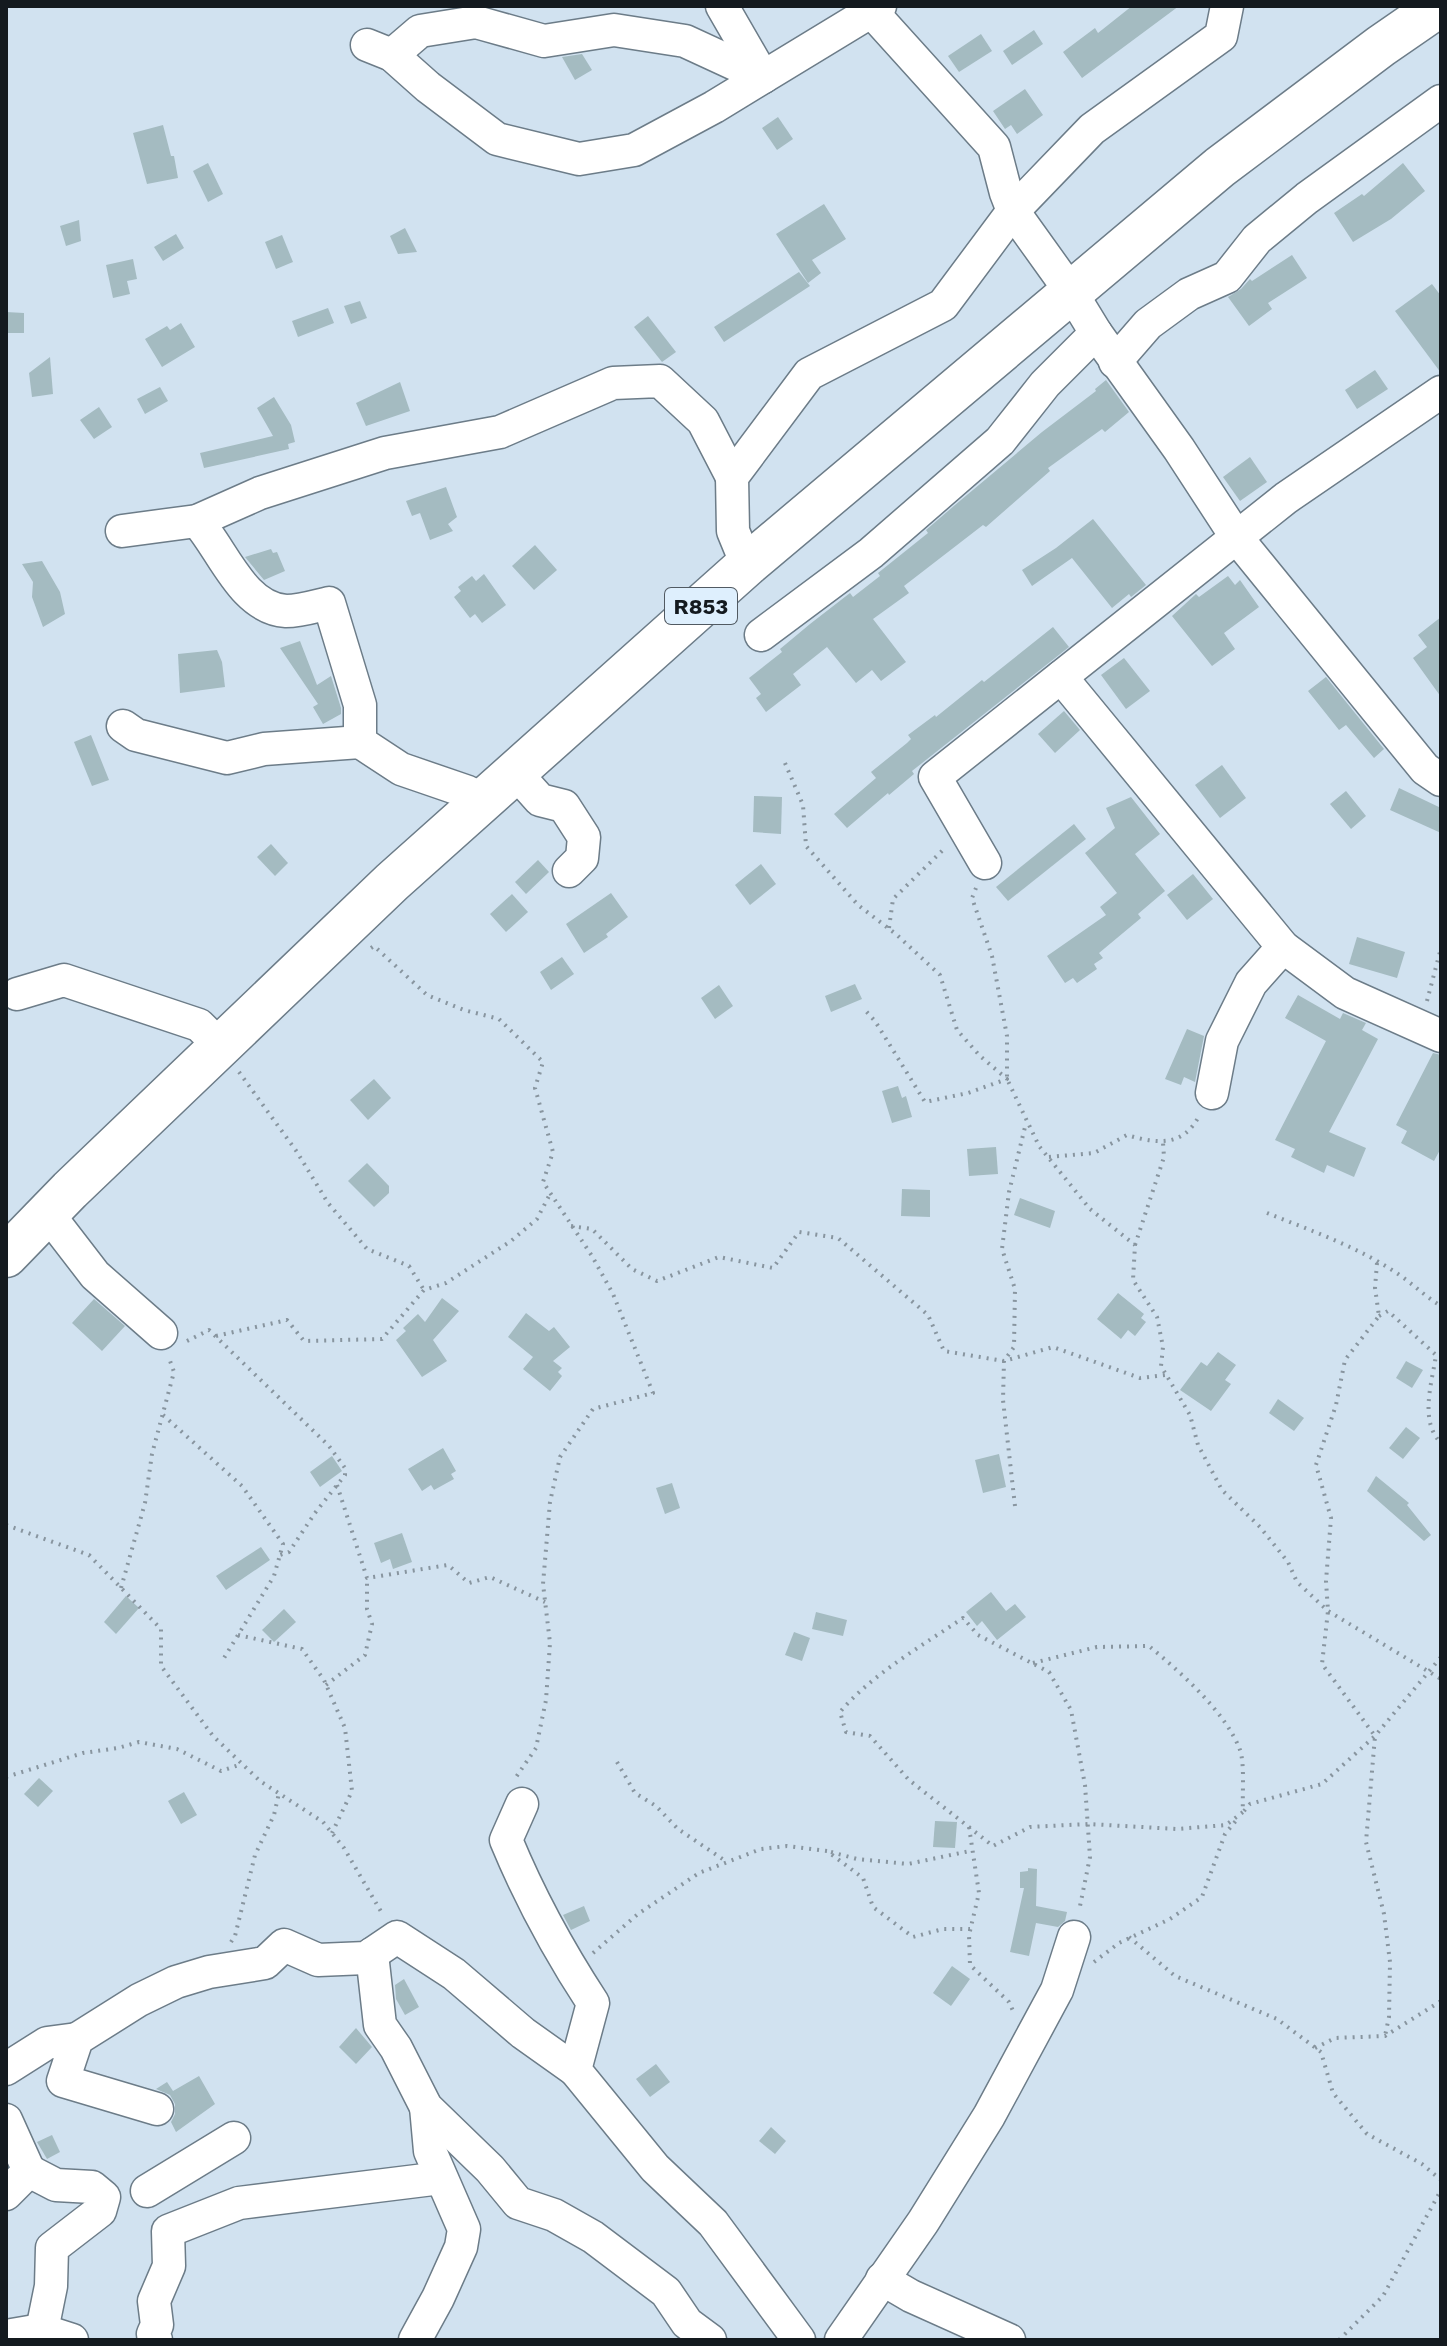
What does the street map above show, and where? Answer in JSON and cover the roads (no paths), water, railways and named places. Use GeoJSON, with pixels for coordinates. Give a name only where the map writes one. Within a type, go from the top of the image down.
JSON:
{"type":"FeatureCollection","features":[{"type":"Feature","properties":{"kind":"main road","name":"R853"},"geometry":{"type":"LineString","coordinates":[[6,1256],[336,937],[514,771],[747,565],[1220,167],[1439,6]]}},
{"type":"Feature","properties":{"kind":"street"},"geometry":{"type":"LineString","coordinates":[[722,6],[763,77]]}},
{"type":"Feature","properties":{"kind":"street"},"geometry":{"type":"LineString","coordinates":[[732,477],[809,374],[943,305],[1013,211],[1092,129],[1221,36],[1227,6]]}},
{"type":"Feature","properties":{"kind":"street"},"geometry":{"type":"LineString","coordinates":[[763,77],[685,41],[614,30],[544,41],[476,22],[420,31],[379,50],[497,139],[579,159],[634,150],[763,77],[876,9],[994,147],[1013,211],[1071,292],[1115,362],[1179,449],[1237,538],[1425,769],[1441,780]]}},
{"type":"Feature","properties":{"kind":"street"},"geometry":{"type":"LineString","coordinates":[[1115,362],[1148,324],[1189,294],[1227,277],[1257,239],[1297,206],[1441,101]]}},
{"type":"Feature","properties":{"kind":"street"},"geometry":{"type":"LineString","coordinates":[[761,635],[871,553],[1000,441],[1045,384],[1096,333]]}},
{"type":"Feature","properties":{"kind":"street"},"geometry":{"type":"LineString","coordinates":[[122,531],[197,521],[260,493],[385,453],[500,432],[613,383],[660,381],[703,421],[732,477],[733,531],[747,565]]}},
{"type":"Feature","properties":{"kind":"street"},"geometry":{"type":"LineString","coordinates":[[985,863],[935,777],[1286,498],[1441,392]]}},
{"type":"Feature","properties":{"kind":"street"},"geometry":{"type":"LineString","coordinates":[[197,521],[248,593],[286,611],[329,603],[360,705],[360,742]]}},
{"type":"Feature","properties":{"kind":"street"},"geometry":{"type":"LineString","coordinates":[[1061,677],[1283,947],[1345,993],[1431,1031]]}},
{"type":"Feature","properties":{"kind":"street"},"geometry":{"type":"LineString","coordinates":[[123,726],[136,735],[227,758],[264,749],[360,742],[401,769],[468,792],[479,805]]}},
{"type":"Feature","properties":{"kind":"street"},"geometry":{"type":"LineString","coordinates":[[514,771],[540,800],[564,806],[584,837],[582,858],[569,871]]}},
{"type":"Feature","properties":{"kind":"street"},"geometry":{"type":"LineString","coordinates":[[1212,1093],[1222,1041],[1251,983],[1283,947]]}},
{"type":"Feature","properties":{"kind":"street"},"geometry":{"type":"LineString","coordinates":[[17,994],[64,980],[199,1025],[221,1047]]}},
{"type":"Feature","properties":{"kind":"street"},"geometry":{"type":"LineString","coordinates":[[48,1214],[95,1275],[164,1342]]}},
{"type":"Feature","properties":{"kind":"street"},"geometry":{"type":"LineString","coordinates":[[522,1804],[506,1840],[528,1893],[593,2003],[575,2070]]}},
{"type":"Feature","properties":{"kind":"street"},"geometry":{"type":"LineString","coordinates":[[6,2069],[47,2043],[77,2039],[139,2000],[176,1982],[265,1963],[284,1945],[318,1960],[366,1958],[384,1946]]}},
{"type":"Feature","properties":{"kind":"street"},"geometry":{"type":"LineString","coordinates":[[384,1946],[454,1974],[523,2033],[575,2070],[655,2168],[713,2223],[792,2334],[845,2333],[923,2222],[989,2116],[1057,1990],[1084,1949]]}},
{"type":"Feature","properties":{"kind":"street"},"geometry":{"type":"LineString","coordinates":[[384,1946],[380,2025],[396,2048],[426,2107],[490,2169],[518,2203],[554,2215],[593,2237],[666,2292],[687,2323],[710,2340]]}},
{"type":"Feature","properties":{"kind":"street"},"geometry":{"type":"LineString","coordinates":[[77,2039],[63,2081],[157,2109]]}},
{"type":"Feature","properties":{"kind":"street"},"geometry":{"type":"LineString","coordinates":[[415,2340],[450,2273],[461,2247],[464,2229],[430,2151],[426,2107]]}},
{"type":"Feature","properties":{"kind":"street"},"geometry":{"type":"LineString","coordinates":[[6,2120],[29,2171],[56,2185],[92,2187],[104,2197],[125,2199],[147,2191],[234,2138]]}},
{"type":"Feature","properties":{"kind":"street"},"geometry":{"type":"LineString","coordinates":[[6,2194],[29,2171]]}},
{"type":"Feature","properties":{"kind":"street"},"geometry":{"type":"LineString","coordinates":[[156,2340],[153,2334],[157,2325],[154,2301],[169,2266],[168,2231],[239,2203],[441,2178]]}},
{"type":"Feature","properties":{"kind":"street"},"geometry":{"type":"LineString","coordinates":[[147,2191],[190,2224]]}},
{"type":"Feature","properties":{"kind":"street"},"geometry":{"type":"LineString","coordinates":[[40,2335],[51,2286],[52,2248],[100,2211],[104,2197]]}},
{"type":"Feature","properties":{"kind":"street"},"geometry":{"type":"LineString","coordinates":[[882,2279],[911,2296],[1009,2340]]}},
{"type":"Feature","properties":{"kind":"street"},"geometry":{"type":"LineString","coordinates":[[6,2336],[40,2335],[72,2340]]}}]}
